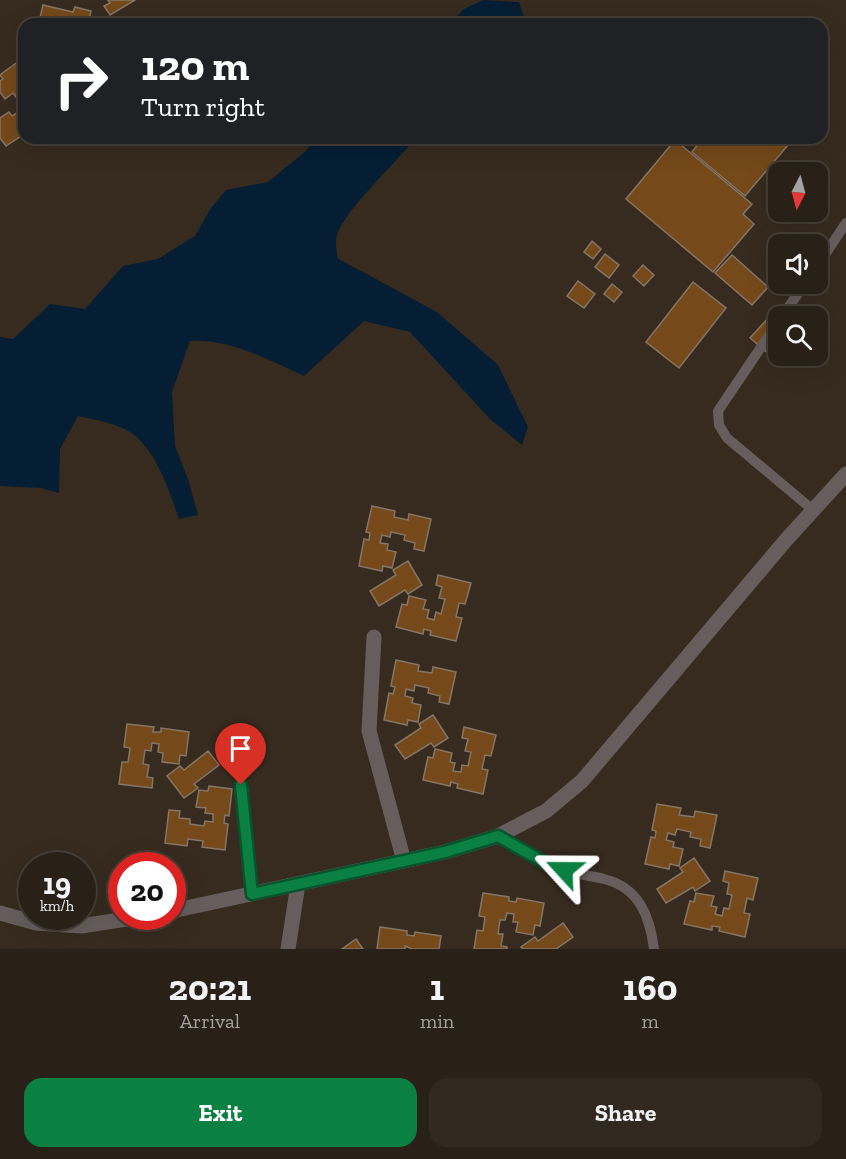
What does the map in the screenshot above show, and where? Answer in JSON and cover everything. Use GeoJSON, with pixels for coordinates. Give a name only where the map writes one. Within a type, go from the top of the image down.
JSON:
{"type":"FeatureCollection","features":[{"type":"Feature","properties":{"kind":"street"},"geometry":{"type":"LineString","coordinates":[[186,908],[445,852],[498,836],[546,811],[582,781],[846,474]]}},
{"type":"Feature","properties":{"kind":"street"},"geometry":{"type":"LineString","coordinates":[[374,637],[369,731],[404,861]]}},
{"type":"Feature","properties":{"kind":"street"},"geometry":{"type":"LineString","coordinates":[[288,949],[298,884]]}},
{"type":"Feature","properties":{"kind":"street"},"geometry":{"type":"LineString","coordinates":[[0,913],[36,923],[81,926],[108,922]]}},
{"type":"Feature","properties":{"kind":"lane"},"geometry":{"type":"LineString","coordinates":[[828,250],[846,223]]}},
{"type":"Feature","properties":{"kind":"lane"},"geometry":{"type":"LineString","coordinates":[[768,337],[718,411],[719,425],[727,438],[813,510]]}},
{"type":"Feature","properties":{"kind":"lane"},"geometry":{"type":"LineString","coordinates":[[241,785],[252,894]]}},
{"type":"Feature","properties":{"kind":"lane"},"geometry":{"type":"LineString","coordinates":[[498,836],[551,866],[577,874],[606,879],[627,888],[642,905],[651,928],[654,949]]}},
{"type":"Feature","properties":{"kind":"water"},"geometry":{"type":"Polygon","coordinates":[[[483,0],[519,2],[524,18],[456,18],[464,9],[483,0]]]}},
{"type":"Feature","properties":{"kind":"water"},"geometry":{"type":"Polygon","coordinates":[[[310,144],[411,144],[361,199],[342,224],[336,237],[337,258],[437,312],[498,365],[528,427],[522,445],[490,419],[410,332],[364,321],[304,376],[248,351],[219,343],[190,341],[172,392],[175,446],[189,482],[198,515],[179,519],[153,457],[133,434],[110,424],[78,416],[60,449],[59,493],[41,488],[0,486],[0,337],[13,339],[50,304],[85,309],[123,266],[158,259],[195,236],[211,208],[226,190],[268,182],[306,151],[310,144]]]}},
{"type":"Feature","properties":{"kind":"building"},"geometry":{"type":"Polygon","coordinates":[[[108,0],[135,0],[110,15],[104,6],[110,3],[108,0]]]}},
{"type":"Feature","properties":{"kind":"building"},"geometry":{"type":"Polygon","coordinates":[[[43,5],[73,12],[75,7],[91,11],[89,18],[40,18],[43,5]]]}},
{"type":"Feature","properties":{"kind":"building"},"geometry":{"type":"Polygon","coordinates":[[[18,62],[18,96],[16,97],[13,93],[5,99],[0,92],[0,81],[3,79],[0,75],[18,62]]]}},
{"type":"Feature","properties":{"kind":"building"},"geometry":{"type":"Polygon","coordinates":[[[9,112],[12,116],[18,112],[18,138],[6,146],[0,138],[0,118],[9,112]]]}},
{"type":"Feature","properties":{"kind":"building"},"geometry":{"type":"Polygon","coordinates":[[[672,144],[680,144],[752,204],[743,214],[754,224],[713,272],[626,199],[672,144]]]}},
{"type":"Feature","properties":{"kind":"building"},"geometry":{"type":"Polygon","coordinates":[[[698,144],[789,144],[774,162],[768,162],[768,169],[745,196],[692,152],[698,144]]]}},
{"type":"Feature","properties":{"kind":"building"},"geometry":{"type":"Polygon","coordinates":[[[592,241],[601,249],[593,259],[584,252],[592,241]]]}},
{"type":"Feature","properties":{"kind":"building"},"geometry":{"type":"Polygon","coordinates":[[[605,254],[619,265],[609,278],[595,267],[605,254]]]}},
{"type":"Feature","properties":{"kind":"building"},"geometry":{"type":"Polygon","coordinates":[[[732,255],[768,287],[752,305],[715,273],[732,255]]]}},
{"type":"Feature","properties":{"kind":"building"},"geometry":{"type":"Polygon","coordinates":[[[643,265],[654,275],[644,286],[633,276],[643,265]]]}},
{"type":"Feature","properties":{"kind":"building"},"geometry":{"type":"Polygon","coordinates":[[[578,281],[595,294],[584,308],[567,296],[578,281]]]}},
{"type":"Feature","properties":{"kind":"building"},"geometry":{"type":"Polygon","coordinates":[[[693,282],[726,308],[679,368],[646,342],[693,282]]]}},
{"type":"Feature","properties":{"kind":"building"},"geometry":{"type":"Polygon","coordinates":[[[612,284],[622,292],[614,302],[604,294],[612,284]]]}},
{"type":"Feature","properties":{"kind":"building"},"geometry":{"type":"Polygon","coordinates":[[[768,318],[768,353],[750,338],[768,318]]]}},
{"type":"Feature","properties":{"kind":"building"},"geometry":{"type":"Polygon","coordinates":[[[372,506],[395,511],[394,517],[408,520],[409,514],[431,519],[424,551],[414,549],[415,543],[404,540],[405,535],[391,532],[390,537],[382,535],[380,543],[388,544],[387,550],[396,552],[392,568],[383,566],[382,571],[359,566],[364,539],[369,540],[370,533],[366,532],[372,506]]]}},
{"type":"Feature","properties":{"kind":"building"},"geometry":{"type":"Polygon","coordinates":[[[408,561],[422,585],[408,594],[405,590],[379,606],[370,591],[396,575],[393,570],[408,561]]]}},
{"type":"Feature","properties":{"kind":"building"},"geometry":{"type":"Polygon","coordinates":[[[438,575],[471,583],[465,604],[459,603],[456,617],[462,618],[456,641],[430,635],[431,631],[424,629],[423,634],[396,627],[402,604],[407,605],[409,596],[426,600],[423,609],[429,610],[427,618],[434,620],[436,612],[441,614],[445,599],[439,598],[442,587],[436,585],[438,575]]]}},
{"type":"Feature","properties":{"kind":"building"},"geometry":{"type":"Polygon","coordinates":[[[396,660],[419,665],[418,671],[432,673],[433,667],[456,672],[449,704],[439,702],[440,696],[428,693],[429,688],[415,685],[414,691],[406,689],[405,696],[413,698],[412,703],[421,705],[418,722],[408,720],[407,725],[384,720],[389,693],[393,694],[395,687],[391,686],[396,660]]]}},
{"type":"Feature","properties":{"kind":"building"},"geometry":{"type":"Polygon","coordinates":[[[433,715],[448,738],[434,747],[431,743],[405,759],[395,745],[421,728],[419,724],[433,715]]]}},
{"type":"Feature","properties":{"kind":"building"},"geometry":{"type":"Polygon","coordinates":[[[127,724],[154,727],[153,732],[161,732],[161,728],[189,732],[186,756],[180,755],[179,764],[162,762],[163,753],[158,752],[159,744],[152,743],[151,751],[145,750],[143,764],[149,765],[147,777],[153,778],[152,788],[119,784],[122,762],[128,762],[130,748],[124,747],[127,724]]]}},
{"type":"Feature","properties":{"kind":"building"},"geometry":{"type":"Polygon","coordinates":[[[464,727],[496,735],[491,756],[485,755],[482,769],[488,770],[483,794],[457,788],[458,784],[451,782],[450,786],[423,780],[428,757],[433,758],[435,749],[452,753],[450,762],[455,763],[453,771],[461,772],[462,765],[468,766],[471,752],[465,751],[468,739],[462,738],[464,727]]]}},
{"type":"Feature","properties":{"kind":"building"},"geometry":{"type":"Polygon","coordinates":[[[208,751],[219,765],[194,784],[198,788],[184,798],[167,776],[180,766],[184,770],[208,751]]]}},
{"type":"Feature","properties":{"kind":"building"},"geometry":{"type":"Polygon","coordinates":[[[209,786],[232,789],[229,816],[225,815],[224,823],[228,824],[225,850],[202,847],[203,841],[188,839],[187,846],[165,843],[169,810],[180,811],[179,818],[190,819],[190,824],[204,826],[205,821],[213,822],[213,814],[205,813],[206,808],[196,807],[199,790],[208,791],[209,786]]]}},
{"type":"Feature","properties":{"kind":"building"},"geometry":{"type":"Polygon","coordinates":[[[657,804],[681,808],[679,815],[694,817],[695,811],[717,815],[710,848],[700,846],[701,839],[690,837],[691,832],[677,829],[675,835],[668,833],[666,840],[674,842],[673,847],[683,849],[679,866],[670,864],[669,869],[645,864],[651,837],[655,838],[656,831],[652,830],[657,804]]]}},
{"type":"Feature","properties":{"kind":"building"},"geometry":{"type":"Polygon","coordinates":[[[694,858],[710,881],[695,891],[693,887],[666,903],[657,889],[683,872],[680,868],[694,858]]]}},
{"type":"Feature","properties":{"kind":"building"},"geometry":{"type":"Polygon","coordinates":[[[725,871],[758,878],[753,900],[747,898],[744,913],[750,914],[745,937],[719,931],[720,927],[712,926],[712,930],[684,924],[690,901],[694,902],[696,893],[714,896],[711,906],[717,907],[715,914],[722,916],[724,908],[729,909],[732,895],[727,894],[729,883],[723,881],[725,871]]]}},
{"type":"Feature","properties":{"kind":"building"},"geometry":{"type":"Polygon","coordinates":[[[483,893],[509,897],[509,901],[516,902],[517,898],[544,903],[540,926],[535,925],[533,935],[516,932],[518,922],[513,922],[514,914],[507,913],[505,920],[500,920],[498,934],[503,934],[501,946],[507,949],[474,949],[477,930],[483,931],[485,917],[479,916],[483,893]]]}},
{"type":"Feature","properties":{"kind":"building"},"geometry":{"type":"Polygon","coordinates":[[[563,923],[573,937],[556,949],[523,949],[521,947],[535,937],[538,941],[563,923]]]}},
{"type":"Feature","properties":{"kind":"building"},"geometry":{"type":"Polygon","coordinates":[[[380,927],[407,931],[407,935],[414,936],[415,932],[441,936],[439,949],[412,949],[405,946],[405,949],[377,949],[380,927]]]}},
{"type":"Feature","properties":{"kind":"building"},"geometry":{"type":"Polygon","coordinates":[[[356,939],[363,949],[342,949],[356,939]]]}},
{"type":"Feature","properties":{"kind":"route"},"geometry":{"type":"LineString","coordinates":[[241,785],[252,894],[445,852],[498,836],[551,866],[564,870]]}}]}
